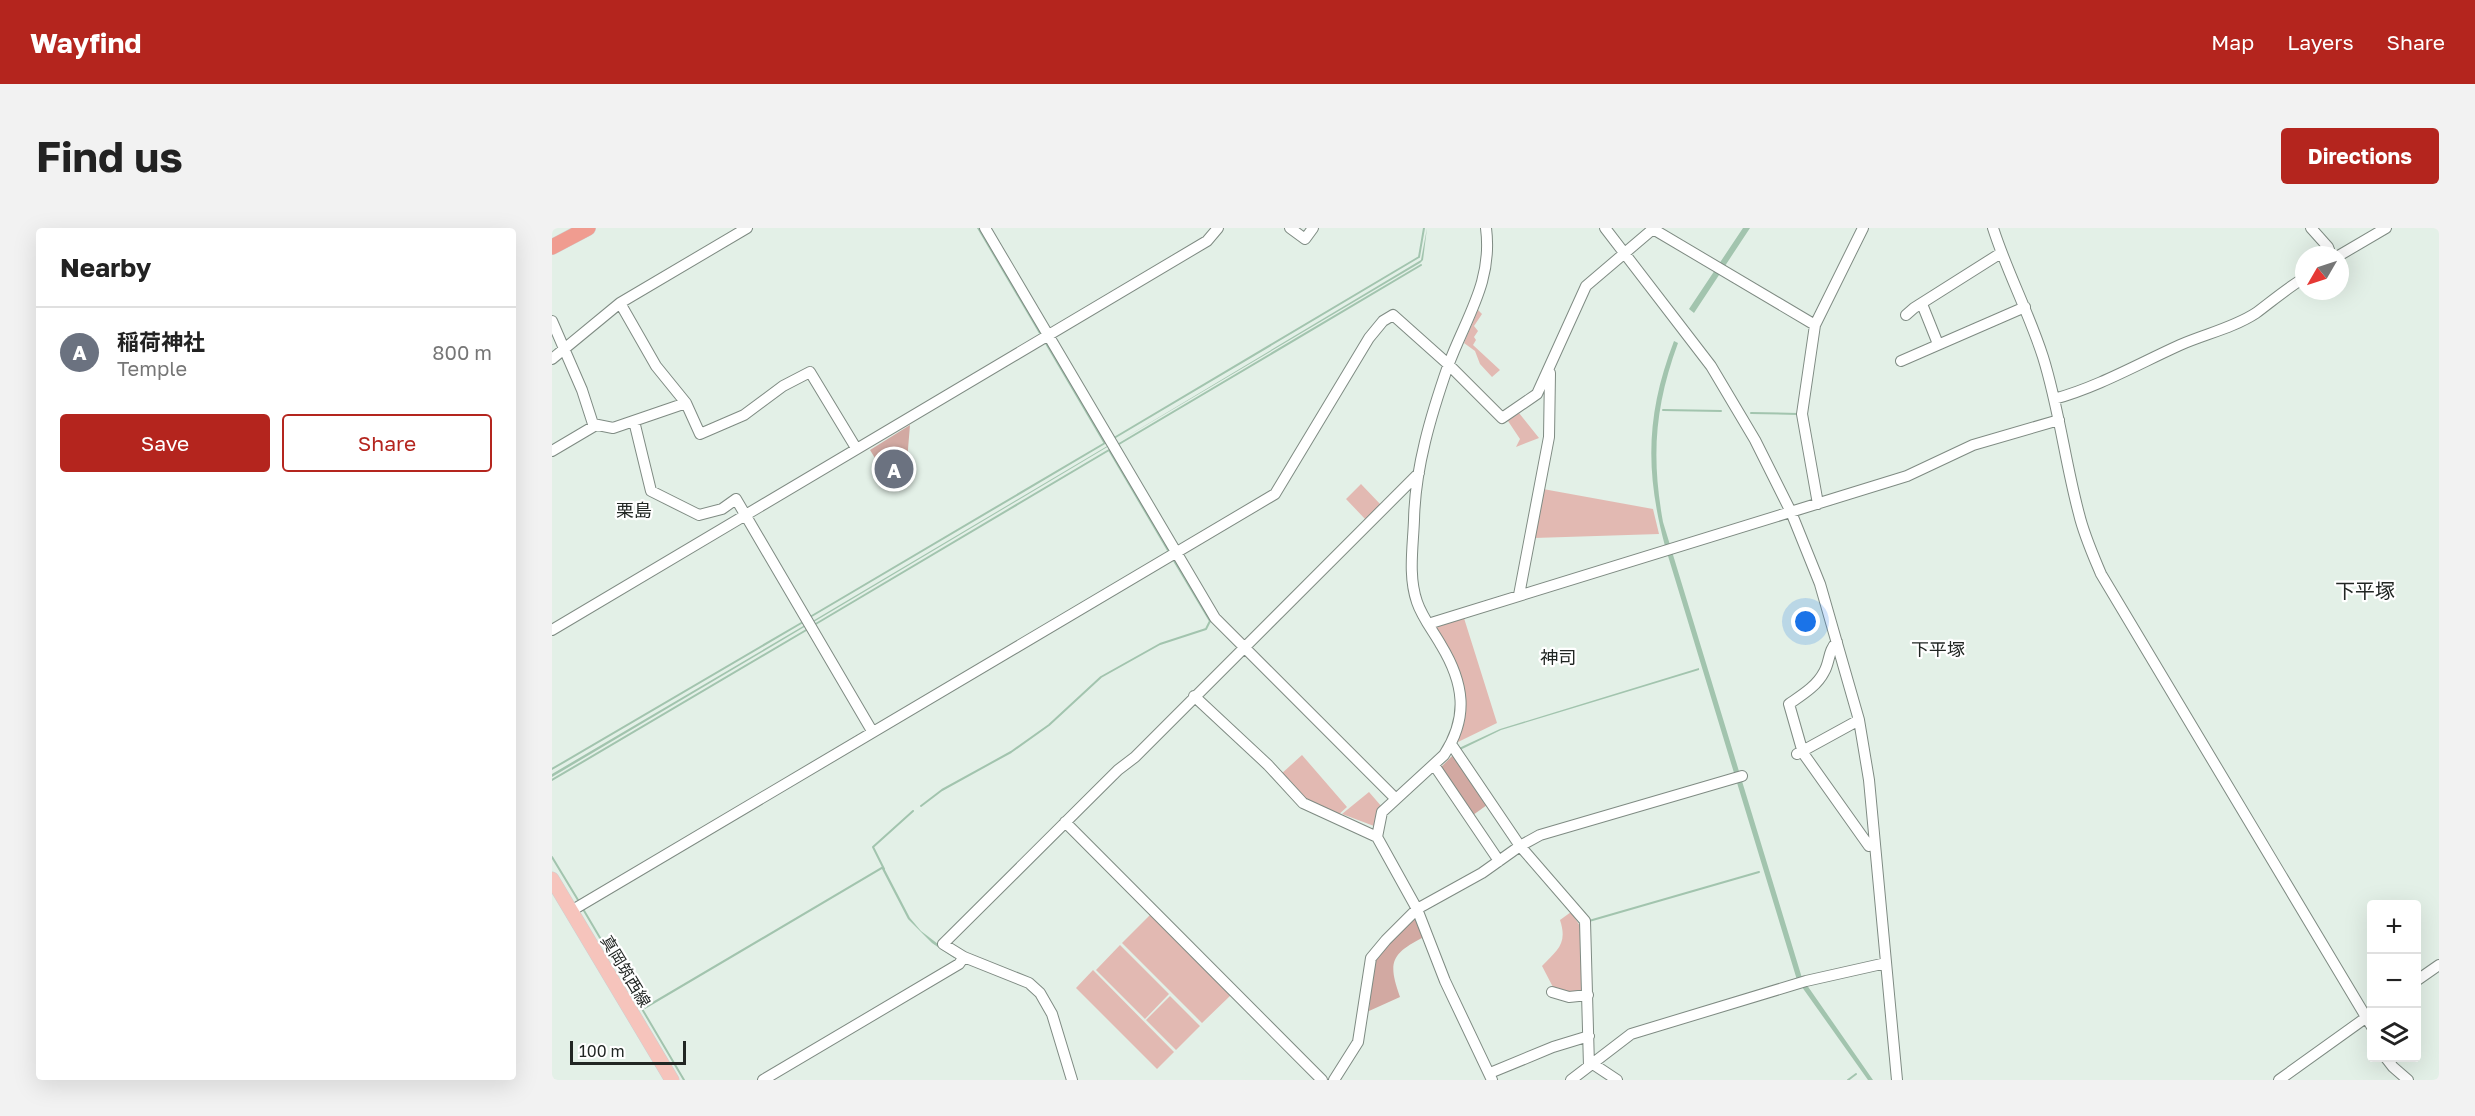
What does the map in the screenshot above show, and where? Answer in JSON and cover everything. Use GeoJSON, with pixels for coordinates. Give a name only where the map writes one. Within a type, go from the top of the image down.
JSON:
{"type":"FeatureCollection","features":[{"type":"Feature","properties":{"kind":"highway"},"geometry":{"type":"LineString","coordinates":[[552,247],[588,228]]}},
{"type":"Feature","properties":{"kind":"main road","name":"真岡筑西線"},"geometry":{"type":"LineString","coordinates":[[552,879],[672,1080]]}},
{"type":"Feature","properties":{"kind":"street"},"geometry":{"type":"LineString","coordinates":[[552,359],[620,303],[747,228]]}},
{"type":"Feature","properties":{"kind":"street"},"geometry":{"type":"LineString","coordinates":[[985,228],[1044,337],[1215,618],[1395,798]]}},
{"type":"Feature","properties":{"kind":"street"},"geometry":{"type":"LineString","coordinates":[[552,630],[1206,241],[1218,228]]}},
{"type":"Feature","properties":{"kind":"street"},"geometry":{"type":"LineString","coordinates":[[1290,228],[1305,239],[1313,228]]}},
{"type":"Feature","properties":{"kind":"street"},"geometry":{"type":"LineString","coordinates":[[1377,837],[1382,812],[1434,765],[1451,744],[1459,716],[1462,694],[1457,676],[1417,603],[1412,583],[1414,516],[1419,473],[1429,425],[1449,364],[1484,283],[1489,247],[1486,228]]}},
{"type":"Feature","properties":{"kind":"street"},"geometry":{"type":"LineString","coordinates":[[1605,228],[1711,366],[1755,440],[1791,512],[1820,584],[1859,720],[1872,812],[1897,1080]]}},
{"type":"Feature","properties":{"kind":"street"},"geometry":{"type":"LineString","coordinates":[[1818,504],[1802,414],[1815,325],[1863,228]]}},
{"type":"Feature","properties":{"kind":"street"},"geometry":{"type":"LineString","coordinates":[[1993,228],[2043,357],[2079,515],[2101,574],[2367,1014]]}},
{"type":"Feature","properties":{"kind":"street"},"geometry":{"type":"LineString","coordinates":[[2311,228],[2327,246]]}},
{"type":"Feature","properties":{"kind":"street"},"geometry":{"type":"LineString","coordinates":[[2349,250],[2386,228]]}},
{"type":"Feature","properties":{"kind":"street"},"geometry":{"type":"LineString","coordinates":[[571,911],[1275,494],[1369,338],[1383,321],[1393,315],[1449,364],[1502,418],[1537,394],[1586,286],[1599,273],[1625,254],[1649,230],[1653,229],[1815,325]]}},
{"type":"Feature","properties":{"kind":"street"},"geometry":{"type":"LineString","coordinates":[[1906,315],[2001,253]]}},
{"type":"Feature","properties":{"kind":"street"},"geometry":{"type":"LineString","coordinates":[[2054,399],[2081,392],[2179,346],[2236,323],[2255,313],[2295,284]]}},
{"type":"Feature","properties":{"kind":"street"},"geometry":{"type":"LineString","coordinates":[[620,303],[656,366],[686,403],[700,434],[744,415],[783,386],[810,372],[856,448]]}},
{"type":"Feature","properties":{"kind":"street"},"geometry":{"type":"LineString","coordinates":[[1922,303],[1938,344]]}},
{"type":"Feature","properties":{"kind":"street"},"geometry":{"type":"LineString","coordinates":[[1901,361],[2025,307]]}},
{"type":"Feature","properties":{"kind":"street"},"geometry":{"type":"LineString","coordinates":[[552,321],[593,424],[613,428],[686,403]]}},
{"type":"Feature","properties":{"kind":"street"},"geometry":{"type":"LineString","coordinates":[[1519,595],[1550,438],[1550,369]]}},
{"type":"Feature","properties":{"kind":"street"},"geometry":{"type":"LineString","coordinates":[[1428,624],[1907,476],[1973,445],[2059,420]]}},
{"type":"Feature","properties":{"kind":"street"},"geometry":{"type":"LineString","coordinates":[[634,421],[651,491],[699,515],[722,508],[736,499],[872,731]]}},
{"type":"Feature","properties":{"kind":"street"},"geometry":{"type":"LineString","coordinates":[[552,451],[596,425]]}},
{"type":"Feature","properties":{"kind":"street"},"geometry":{"type":"LineString","coordinates":[[1072,1080],[1052,1014],[1040,993],[1029,983],[964,957],[944,944],[1419,473]]}},
{"type":"Feature","properties":{"kind":"street"},"geometry":{"type":"LineString","coordinates":[[1837,642],[1831,647],[1825,672],[1814,686],[1789,704],[1800,753],[1869,846]]}},
{"type":"Feature","properties":{"kind":"street"},"geometry":{"type":"LineString","coordinates":[[1194,696],[1268,765],[1303,803],[1377,837],[1417,909],[1445,981],[1491,1077],[1553,1047],[1589,1036]]}},
{"type":"Feature","properties":{"kind":"street"},"geometry":{"type":"LineString","coordinates":[[1800,753],[1859,720]]}},
{"type":"Feature","properties":{"kind":"street"},"geometry":{"type":"LineString","coordinates":[[1451,744],[1520,846],[1585,921],[1591,1065]]}},
{"type":"Feature","properties":{"kind":"street"},"geometry":{"type":"LineString","coordinates":[[1434,765],[1499,861]]}},
{"type":"Feature","properties":{"kind":"street"},"geometry":{"type":"LineString","coordinates":[[1334,1080],[1359,1042],[1371,958],[1417,909],[1482,873],[1540,835],[1738,777]]}},
{"type":"Feature","properties":{"kind":"street"},"geometry":{"type":"LineString","coordinates":[[1065,822],[1322,1080]]}},
{"type":"Feature","properties":{"kind":"street"},"geometry":{"type":"LineString","coordinates":[[763,1080],[958,964],[964,957]]}},
{"type":"Feature","properties":{"kind":"street"},"geometry":{"type":"LineString","coordinates":[[1570,1080],[1631,1034],[1801,982],[1886,963]]}},
{"type":"Feature","properties":{"kind":"street"},"geometry":{"type":"LineString","coordinates":[[2421,978],[2439,965]]}},
{"type":"Feature","properties":{"kind":"street"},"geometry":{"type":"LineString","coordinates":[[1552,992],[1569,997],[1588,995]]}},
{"type":"Feature","properties":{"kind":"street"},"geometry":{"type":"LineString","coordinates":[[2278,1080],[2367,1021]]}},
{"type":"Feature","properties":{"kind":"street"},"geometry":{"type":"LineString","coordinates":[[2389,1062],[2409,1080]]}},
{"type":"Feature","properties":{"kind":"street"},"geometry":{"type":"LineString","coordinates":[[1591,1065],[1617,1080]]}},
{"type":"Feature","properties":{"kind":"shaded area"},"geometry":{"type":"Polygon","coordinates":[[[977,228],[979,228],[1107,444],[1104,444],[977,228]]]}},
{"type":"Feature","properties":{"kind":"shaded area"},"geometry":{"type":"Polygon","coordinates":[[[1427,228],[1423,260],[1420,263],[1116,443],[1421,260],[1427,228]]]}},
{"type":"Feature","properties":{"kind":"shaded area"},"geometry":{"type":"Polygon","coordinates":[[[1743,228],[1750,228],[1694,313],[1689,309],[1743,228]]]}},
{"type":"Feature","properties":{"kind":"shaded area"},"geometry":{"type":"Polygon","coordinates":[[[1478,310],[1482,314],[1474,326],[1478,331],[1473,345],[1500,370],[1492,377],[1480,364],[1475,351],[1464,343],[1478,310]]]}},
{"type":"Feature","properties":{"kind":"shaded area"},"geometry":{"type":"Polygon","coordinates":[[[1674,341],[1678,343],[1664,388],[1657,431],[1657,475],[1663,522],[1802,978],[1873,1080],[1868,1080],[1797,980],[1665,546],[1654,493],[1652,443],[1658,393],[1674,341]]]}},
{"type":"Feature","properties":{"kind":"shaded area"},"geometry":{"type":"Polygon","coordinates":[[[1519,413],[1539,438],[1516,447],[1520,439],[1508,421],[1519,413]]]}},
{"type":"Feature","properties":{"kind":"shaded area"},"geometry":{"type":"Polygon","coordinates":[[[910,425],[906,473],[889,481],[870,450],[910,425]]]}},
{"type":"Feature","properties":{"kind":"shaded area"},"geometry":{"type":"Polygon","coordinates":[[[1109,445],[812,623],[811,622],[1109,445]]]}},
{"type":"Feature","properties":{"kind":"shaded area"},"geometry":{"type":"Polygon","coordinates":[[[1361,484],[1381,505],[1366,520],[1346,499],[1361,484]]]}},
{"type":"Feature","properties":{"kind":"shaded area"},"geometry":{"type":"Polygon","coordinates":[[[1543,489],[1653,509],[1659,534],[1534,538],[1543,489]]]}},
{"type":"Feature","properties":{"kind":"shaded area"},"geometry":{"type":"Polygon","coordinates":[[[1463,615],[1497,723],[1458,742],[1466,704],[1464,685],[1436,628],[1440,624],[1463,615]]]}},
{"type":"Feature","properties":{"kind":"shaded area"},"geometry":{"type":"Polygon","coordinates":[[[806,626],[552,777],[552,774],[806,626]]]}},
{"type":"Feature","properties":{"kind":"shaded area"},"geometry":{"type":"Polygon","coordinates":[[[1699,668],[1699,670],[1501,730],[1460,750],[1459,748],[1500,729],[1699,668]]]}},
{"type":"Feature","properties":{"kind":"shaded area"},"geometry":{"type":"Polygon","coordinates":[[[1302,755],[1347,807],[1337,816],[1312,806],[1280,775],[1302,755]]]}},
{"type":"Feature","properties":{"kind":"shaded area"},"geometry":{"type":"Polygon","coordinates":[[[1453,755],[1487,805],[1473,815],[1440,768],[1453,755]]]}},
{"type":"Feature","properties":{"kind":"shaded area"},"geometry":{"type":"Polygon","coordinates":[[[1369,792],[1382,807],[1374,826],[1342,814],[1369,792]]]}},
{"type":"Feature","properties":{"kind":"shaded area"},"geometry":{"type":"Polygon","coordinates":[[[883,866],[910,918],[921,931],[954,958],[932,943],[908,919],[882,869],[645,1009],[644,1007],[883,866]]]}},
{"type":"Feature","properties":{"kind":"shaded area"},"geometry":{"type":"Polygon","coordinates":[[[1571,912],[1580,926],[1583,992],[1568,994],[1554,989],[1542,966],[1560,946],[1563,935],[1560,920],[1571,912]]]}},
{"type":"Feature","properties":{"kind":"shaded area"},"geometry":{"type":"Polygon","coordinates":[[[1151,914],[1231,995],[1202,1023],[1122,943],[1151,914]]]}},
{"type":"Feature","properties":{"kind":"shaded area"},"geometry":{"type":"Polygon","coordinates":[[[1415,919],[1424,937],[1398,954],[1393,968],[1400,997],[1369,1011],[1373,964],[1394,938],[1415,919]]]}},
{"type":"Feature","properties":{"kind":"shaded area"},"geometry":{"type":"Polygon","coordinates":[[[1120,945],[1169,994],[1145,1019],[1096,970],[1120,945]]]}},
{"type":"Feature","properties":{"kind":"shaded area"},"geometry":{"type":"Polygon","coordinates":[[[1093,970],[1174,1052],[1157,1069],[1076,988],[1093,970]]]}},
{"type":"Feature","properties":{"kind":"shaded area"},"geometry":{"type":"Polygon","coordinates":[[[1170,996],[1200,1026],[1176,1050],[1146,1020],[1170,996]]]}},
{"type":"Feature","properties":{"kind":"waterway"},"geometry":{"type":"LineString","coordinates":[[1114,438],[1419,257],[1424,228]]}},
{"type":"Feature","properties":{"kind":"waterway"},"geometry":{"type":"LineString","coordinates":[[1119,444],[1421,265]]}},
{"type":"Feature","properties":{"kind":"waterway"},"geometry":{"type":"LineString","coordinates":[[1663,410],[1721,411]]}},
{"type":"Feature","properties":{"kind":"waterway"},"geometry":{"type":"LineString","coordinates":[[1751,413],[1798,414]]}},
{"type":"Feature","properties":{"kind":"waterway"},"geometry":{"type":"LineString","coordinates":[[810,617],[1105,443]]}},
{"type":"Feature","properties":{"kind":"waterway"},"geometry":{"type":"LineString","coordinates":[[814,625],[1109,450],[1169,552]]}},
{"type":"Feature","properties":{"kind":"waterway"},"geometry":{"type":"LineString","coordinates":[[921,806],[942,790],[1011,752],[1049,725],[1101,677],[1160,644],[1206,629],[1210,621],[1173,559]]}},
{"type":"Feature","properties":{"kind":"waterway"},"geometry":{"type":"LineString","coordinates":[[552,769],[803,622]]}},
{"type":"Feature","properties":{"kind":"waterway"},"geometry":{"type":"LineString","coordinates":[[552,780],[808,629]]}},
{"type":"Feature","properties":{"kind":"waterway"},"geometry":{"type":"LineString","coordinates":[[884,869],[873,847],[913,811]]}},
{"type":"Feature","properties":{"kind":"waterway"},"geometry":{"type":"LineString","coordinates":[[552,857],[578,900]]}},
{"type":"Feature","properties":{"kind":"waterway"},"geometry":{"type":"LineString","coordinates":[[1589,921],[1759,872]]}},
{"type":"Feature","properties":{"kind":"waterway"},"geometry":{"type":"LineString","coordinates":[[583,909],[684,1080]]}},
{"type":"Feature","properties":{"kind":"waterway"},"geometry":{"type":"LineString","coordinates":[[1848,1080],[1856,1074]]}},
{"type":"Feature","properties":{"kind":"place","name":"稲荷神社"},"geometry":{"type":"Point","coordinates":[894,469]}},
{"type":"Feature","properties":{"kind":"district","name":"栗島"},"geometry":{"type":"Point","coordinates":[634,511]}},
{"type":"Feature","properties":{"kind":"district","name":"下平塚"},"geometry":{"type":"Point","coordinates":[2365,591]}},
{"type":"Feature","properties":{"kind":"district","name":"下平塚"},"geometry":{"type":"Point","coordinates":[1938,650]}},
{"type":"Feature","properties":{"kind":"district","name":"神司"},"geometry":{"type":"Point","coordinates":[1558,658]}}]}
